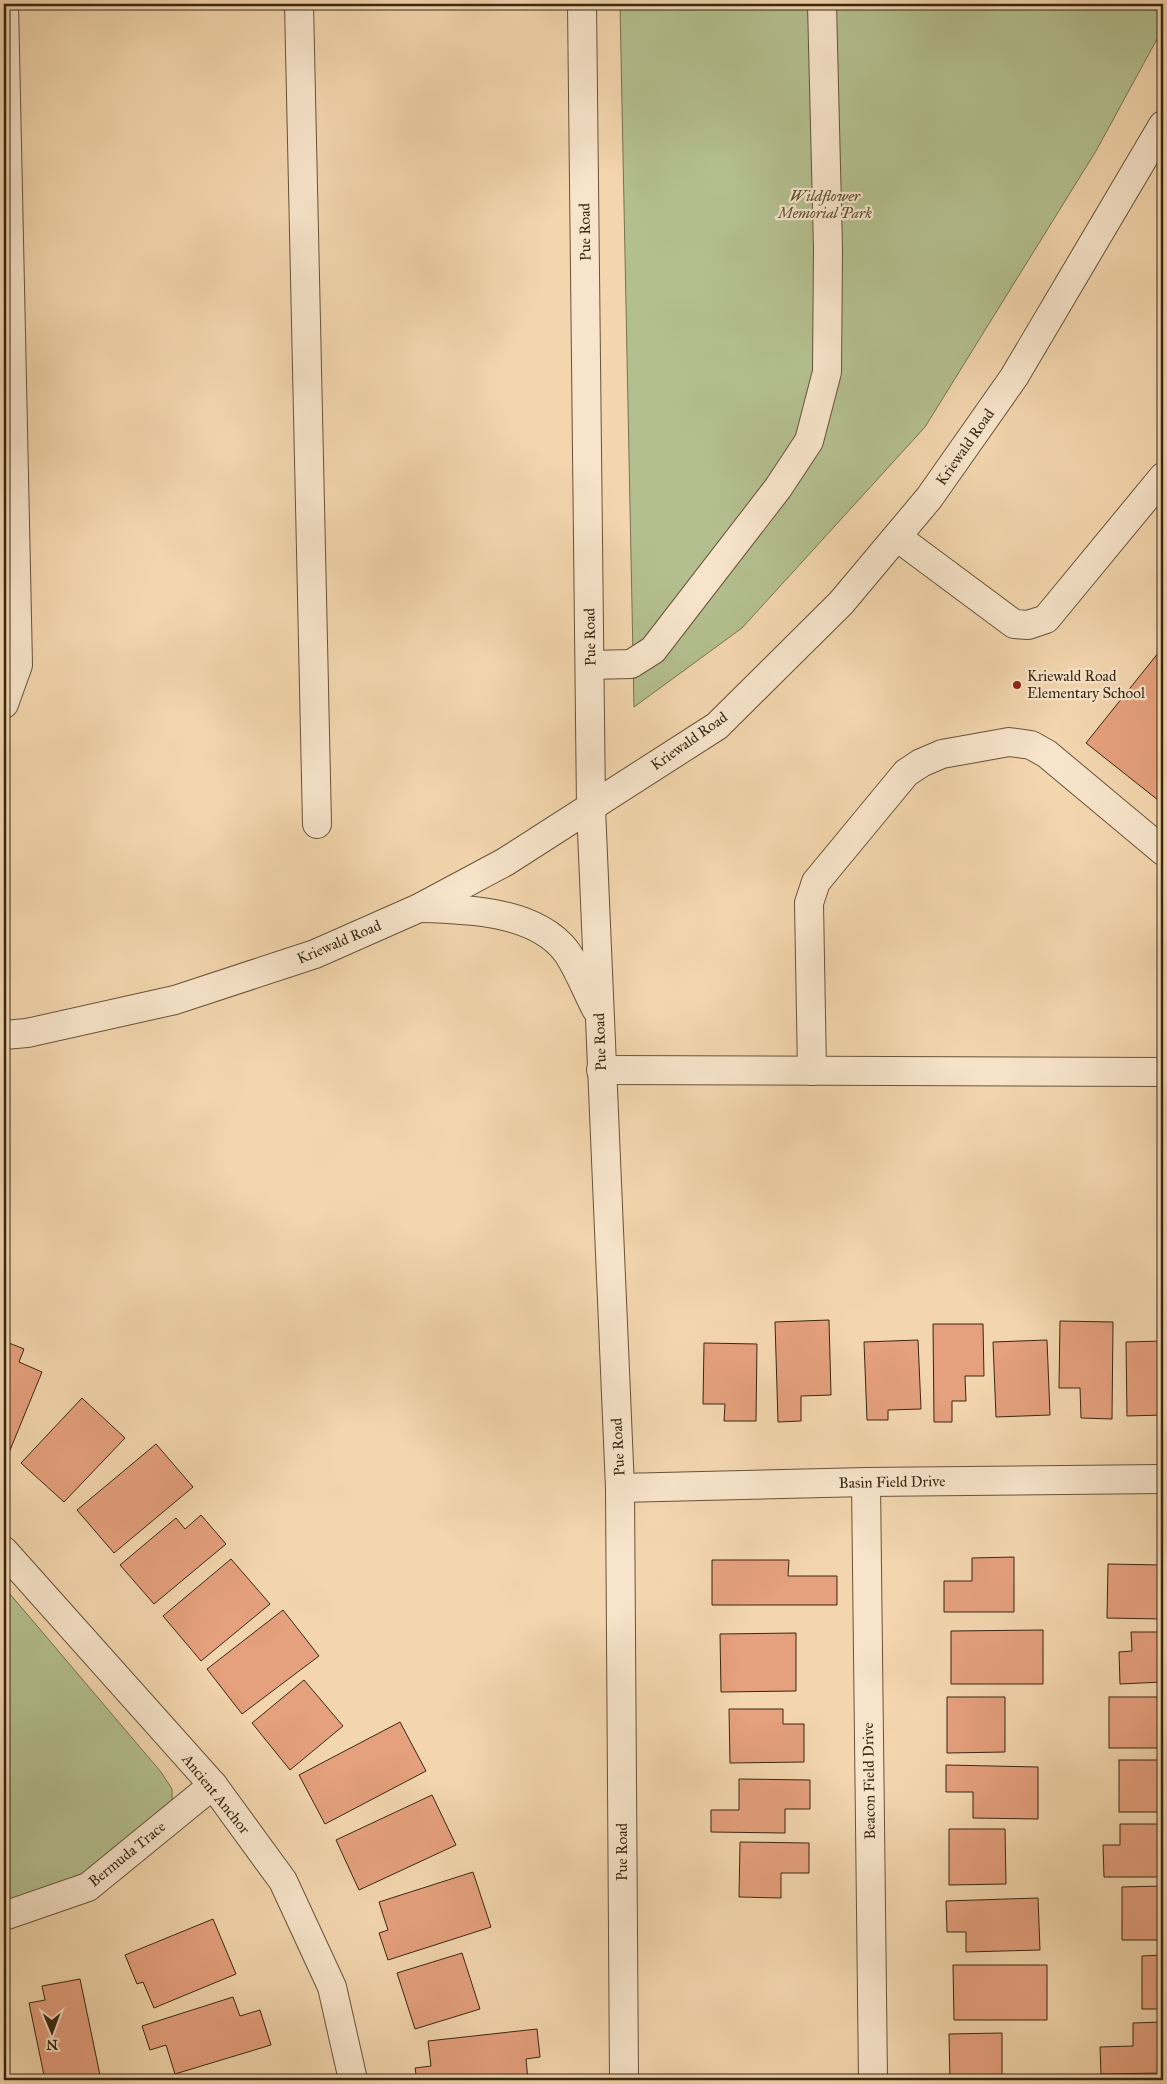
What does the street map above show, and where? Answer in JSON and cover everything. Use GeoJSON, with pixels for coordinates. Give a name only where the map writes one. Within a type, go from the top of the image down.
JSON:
{"type":"FeatureCollection","features":[{"type":"Feature","properties":{"kind":"street"},"geometry":{"type":"LineString","coordinates":[[4,4],[7,277],[18,665],[4,704]]}},
{"type":"Feature","properties":{"kind":"street"},"geometry":{"type":"LineString","coordinates":[[299,4],[317,824]]}},
{"type":"Feature","properties":{"kind":"street","name":"Pue Road"},"geometry":{"type":"LineString","coordinates":[[582,4],[591,808],[620,1488],[624,2080]]}},
{"type":"Feature","properties":{"kind":"street"},"geometry":{"type":"LineString","coordinates":[[590,665],[631,664],[653,650],[778,488],[809,441],[827,372],[828,249],[822,4]]}},
{"type":"Feature","properties":{"kind":"street","name":"Kriewald Road"},"geometry":{"type":"LineString","coordinates":[[4,1035],[27,1033],[175,1000],[315,954],[419,908],[505,862],[717,726],[841,603],[929,498],[1014,377],[1162,128]]}},
{"type":"Feature","properties":{"kind":"street"},"geometry":{"type":"LineString","coordinates":[[897,537],[1014,624],[1028,625],[1046,619],[1163,477]]}},
{"type":"Feature","properties":{"kind":"street"},"geometry":{"type":"LineString","coordinates":[[812,1071],[809,903],[816,882],[906,773],[921,763],[942,754],[1009,742],[1031,745],[1047,754],[1163,851]]}},
{"type":"Feature","properties":{"kind":"street"},"geometry":{"type":"LineString","coordinates":[[419,908],[469,909],[525,923],[548,934],[566,952],[599,1015]]}},
{"type":"Feature","properties":{"kind":"street"},"geometry":{"type":"LineString","coordinates":[[601,1070],[1163,1072]]}},
{"type":"Feature","properties":{"kind":"street","name":"Basin Field Drive"},"geometry":{"type":"LineString","coordinates":[[620,1488],[866,1482],[1163,1479]]}},
{"type":"Feature","properties":{"kind":"street","name":"Beacon Field Drive"},"geometry":{"type":"LineString","coordinates":[[866,1482],[873,2080]]}},
{"type":"Feature","properties":{"kind":"street","name":"Ancient Anchor"},"geometry":{"type":"LineString","coordinates":[[4,1551],[213,1785],[283,1880],[332,1987],[353,2080]]}},
{"type":"Feature","properties":{"kind":"street","name":"Bermuda Trace"},"geometry":{"type":"LineString","coordinates":[[4,1916],[88,1887],[213,1785]]}},
{"type":"Feature","properties":{"kind":"green space","name":"Wildflower Memorial Park"},"geometry":{"type":"Polygon","coordinates":[[[620,4],[1163,4],[1163,28],[1096,151],[925,427],[742,628],[634,707],[620,4]]]}},
{"type":"Feature","properties":{"kind":"green space"},"geometry":{"type":"Polygon","coordinates":[[[4,1587],[161,1772],[172,1789],[172,1801],[152,1824],[74,1880],[24,1898],[4,1901],[4,1587]]]}},
{"type":"Feature","properties":{"kind":"building"},"geometry":{"type":"Polygon","coordinates":[[[1163,647],[1163,804],[1086,743],[1163,647]]]}},
{"type":"Feature","properties":{"kind":"building"},"geometry":{"type":"Polygon","coordinates":[[[829,1320],[831,1395],[801,1396],[801,1421],[778,1422],[775,1322],[829,1320]]]}},
{"type":"Feature","properties":{"kind":"building"},"geometry":{"type":"Polygon","coordinates":[[[1060,1321],[1113,1322],[1112,1419],[1081,1418],[1080,1388],[1059,1388],[1060,1321]]]}},
{"type":"Feature","properties":{"kind":"building"},"geometry":{"type":"Polygon","coordinates":[[[933,1324],[983,1324],[984,1376],[965,1376],[966,1401],[952,1401],[952,1422],[934,1422],[933,1324]]]}},
{"type":"Feature","properties":{"kind":"building"},"geometry":{"type":"Polygon","coordinates":[[[918,1340],[921,1409],[888,1410],[888,1420],[867,1420],[864,1342],[918,1340]]]}},
{"type":"Feature","properties":{"kind":"building"},"geometry":{"type":"Polygon","coordinates":[[[1047,1340],[1050,1415],[996,1417],[993,1342],[1047,1340]]]}},
{"type":"Feature","properties":{"kind":"building"},"geometry":{"type":"Polygon","coordinates":[[[4,1341],[24,1349],[19,1362],[42,1372],[8,1455],[4,1453],[4,1341]]]}},
{"type":"Feature","properties":{"kind":"building"},"geometry":{"type":"Polygon","coordinates":[[[1163,1341],[1163,1415],[1127,1416],[1126,1342],[1163,1341]]]}},
{"type":"Feature","properties":{"kind":"building"},"geometry":{"type":"Polygon","coordinates":[[[704,1343],[757,1344],[756,1421],[724,1421],[725,1404],[703,1404],[704,1343]]]}},
{"type":"Feature","properties":{"kind":"building"},"geometry":{"type":"Polygon","coordinates":[[[82,1398],[125,1438],[64,1502],[21,1463],[82,1398]]]}},
{"type":"Feature","properties":{"kind":"building"},"geometry":{"type":"Polygon","coordinates":[[[156,1444],[193,1487],[114,1553],[77,1510],[156,1444]]]}},
{"type":"Feature","properties":{"kind":"building"},"geometry":{"type":"Polygon","coordinates":[[[201,1515],[226,1544],[154,1604],[120,1565],[176,1518],[185,1529],[201,1515]]]}},
{"type":"Feature","properties":{"kind":"building"},"geometry":{"type":"Polygon","coordinates":[[[1014,1557],[1014,1612],[944,1612],[944,1581],[972,1581],[972,1558],[1014,1557]]]}},
{"type":"Feature","properties":{"kind":"building"},"geometry":{"type":"Polygon","coordinates":[[[231,1559],[270,1604],[201,1661],[163,1616],[231,1559]]]}},
{"type":"Feature","properties":{"kind":"building"},"geometry":{"type":"Polygon","coordinates":[[[712,1560],[789,1560],[788,1576],[837,1576],[837,1605],[712,1605],[712,1560]]]}},
{"type":"Feature","properties":{"kind":"building"},"geometry":{"type":"Polygon","coordinates":[[[1108,1564],[1163,1565],[1163,1619],[1107,1618],[1108,1564]]]}},
{"type":"Feature","properties":{"kind":"building"},"geometry":{"type":"Polygon","coordinates":[[[283,1610],[319,1656],[242,1714],[207,1669],[283,1610]]]}},
{"type":"Feature","properties":{"kind":"building"},"geometry":{"type":"Polygon","coordinates":[[[1043,1630],[1043,1684],[951,1684],[951,1631],[1043,1630]]]}},
{"type":"Feature","properties":{"kind":"building"},"geometry":{"type":"Polygon","coordinates":[[[1131,1632],[1163,1632],[1163,1682],[1120,1684],[1119,1652],[1132,1651],[1131,1632]]]}},
{"type":"Feature","properties":{"kind":"building"},"geometry":{"type":"Polygon","coordinates":[[[796,1633],[796,1691],[721,1692],[720,1634],[796,1633]]]}},
{"type":"Feature","properties":{"kind":"building"},"geometry":{"type":"Polygon","coordinates":[[[304,1680],[343,1726],[290,1770],[252,1723],[304,1680]]]}},
{"type":"Feature","properties":{"kind":"building"},"geometry":{"type":"Polygon","coordinates":[[[947,1697],[1005,1697],[1005,1752],[947,1753],[947,1697]]]}},
{"type":"Feature","properties":{"kind":"building"},"geometry":{"type":"Polygon","coordinates":[[[1109,1697],[1163,1697],[1163,1748],[1109,1748],[1109,1697]]]}},
{"type":"Feature","properties":{"kind":"building"},"geometry":{"type":"Polygon","coordinates":[[[729,1709],[783,1709],[783,1724],[804,1724],[804,1762],[730,1763],[729,1709]]]}},
{"type":"Feature","properties":{"kind":"building"},"geometry":{"type":"Polygon","coordinates":[[[400,1722],[426,1771],[325,1824],[299,1775],[400,1722]]]}},
{"type":"Feature","properties":{"kind":"building"},"geometry":{"type":"Polygon","coordinates":[[[1119,1760],[1163,1760],[1163,1812],[1119,1812],[1119,1760]]]}},
{"type":"Feature","properties":{"kind":"building"},"geometry":{"type":"Polygon","coordinates":[[[946,1765],[1038,1767],[1038,1819],[973,1818],[973,1792],[946,1792],[946,1765]]]}},
{"type":"Feature","properties":{"kind":"building"},"geometry":{"type":"Polygon","coordinates":[[[739,1779],[810,1780],[810,1809],[785,1809],[785,1833],[711,1832],[711,1810],[739,1810],[739,1779]]]}},
{"type":"Feature","properties":{"kind":"building"},"geometry":{"type":"Polygon","coordinates":[[[432,1795],[456,1845],[359,1890],[336,1840],[432,1795]]]}},
{"type":"Feature","properties":{"kind":"building"},"geometry":{"type":"Polygon","coordinates":[[[1120,1824],[1163,1824],[1163,1877],[1104,1877],[1103,1845],[1120,1845],[1120,1824]]]}},
{"type":"Feature","properties":{"kind":"building"},"geometry":{"type":"Polygon","coordinates":[[[949,1829],[1005,1829],[1006,1884],[949,1885],[949,1829]]]}},
{"type":"Feature","properties":{"kind":"building"},"geometry":{"type":"Polygon","coordinates":[[[740,1842],[809,1843],[809,1873],[781,1873],[781,1898],[739,1897],[740,1842]]]}},
{"type":"Feature","properties":{"kind":"building"},"geometry":{"type":"Polygon","coordinates":[[[473,1872],[491,1927],[388,1960],[379,1933],[388,1930],[379,1902],[473,1872]]]}},
{"type":"Feature","properties":{"kind":"building"},"geometry":{"type":"Polygon","coordinates":[[[1163,1886],[1163,1940],[1122,1940],[1122,1887],[1163,1886]]]}},
{"type":"Feature","properties":{"kind":"building"},"geometry":{"type":"Polygon","coordinates":[[[1038,1898],[1040,1950],[966,1952],[966,1932],[947,1932],[946,1901],[1038,1898]]]}},
{"type":"Feature","properties":{"kind":"building"},"geometry":{"type":"Polygon","coordinates":[[[213,1919],[236,1974],[154,2008],[143,1982],[137,1984],[125,1955],[213,1919]]]}},
{"type":"Feature","properties":{"kind":"building"},"geometry":{"type":"Polygon","coordinates":[[[462,1953],[480,2009],[415,2029],[397,1973],[462,1953]]]}},
{"type":"Feature","properties":{"kind":"building"},"geometry":{"type":"Polygon","coordinates":[[[1163,1955],[1163,2009],[1142,2009],[1142,1956],[1163,1955]]]}},
{"type":"Feature","properties":{"kind":"building"},"geometry":{"type":"Polygon","coordinates":[[[953,1965],[1047,1965],[1047,2020],[954,2020],[953,1965]]]}},
{"type":"Feature","properties":{"kind":"building"},"geometry":{"type":"Polygon","coordinates":[[[80,1979],[101,2080],[45,2080],[29,2003],[45,2000],[42,1986],[80,1979]]]}},
{"type":"Feature","properties":{"kind":"building"},"geometry":{"type":"Polygon","coordinates":[[[4,1992],[5,1992],[4,2076],[4,1992]]]}},
{"type":"Feature","properties":{"kind":"building"},"geometry":{"type":"Polygon","coordinates":[[[233,1997],[240,2016],[260,2010],[271,2045],[175,2074],[166,2045],[150,2050],[142,2026],[233,1997]]]}},
{"type":"Feature","properties":{"kind":"building"},"geometry":{"type":"Polygon","coordinates":[[[1163,2022],[1163,2073],[1101,2074],[1100,2047],[1133,2046],[1133,2023],[1163,2022]]]}},
{"type":"Feature","properties":{"kind":"building"},"geometry":{"type":"Polygon","coordinates":[[[537,2029],[540,2057],[526,2059],[528,2080],[417,2080],[415,2068],[431,2066],[428,2041],[537,2029]]]}},
{"type":"Feature","properties":{"kind":"building"},"geometry":{"type":"Polygon","coordinates":[[[1002,2033],[1002,2080],[950,2080],[949,2034],[1002,2033]]]}},
{"type":"Feature","properties":{"kind":"place","name":"Kriewald Road Elementary School"},"geometry":{"type":"Point","coordinates":[1017,685]}}]}
